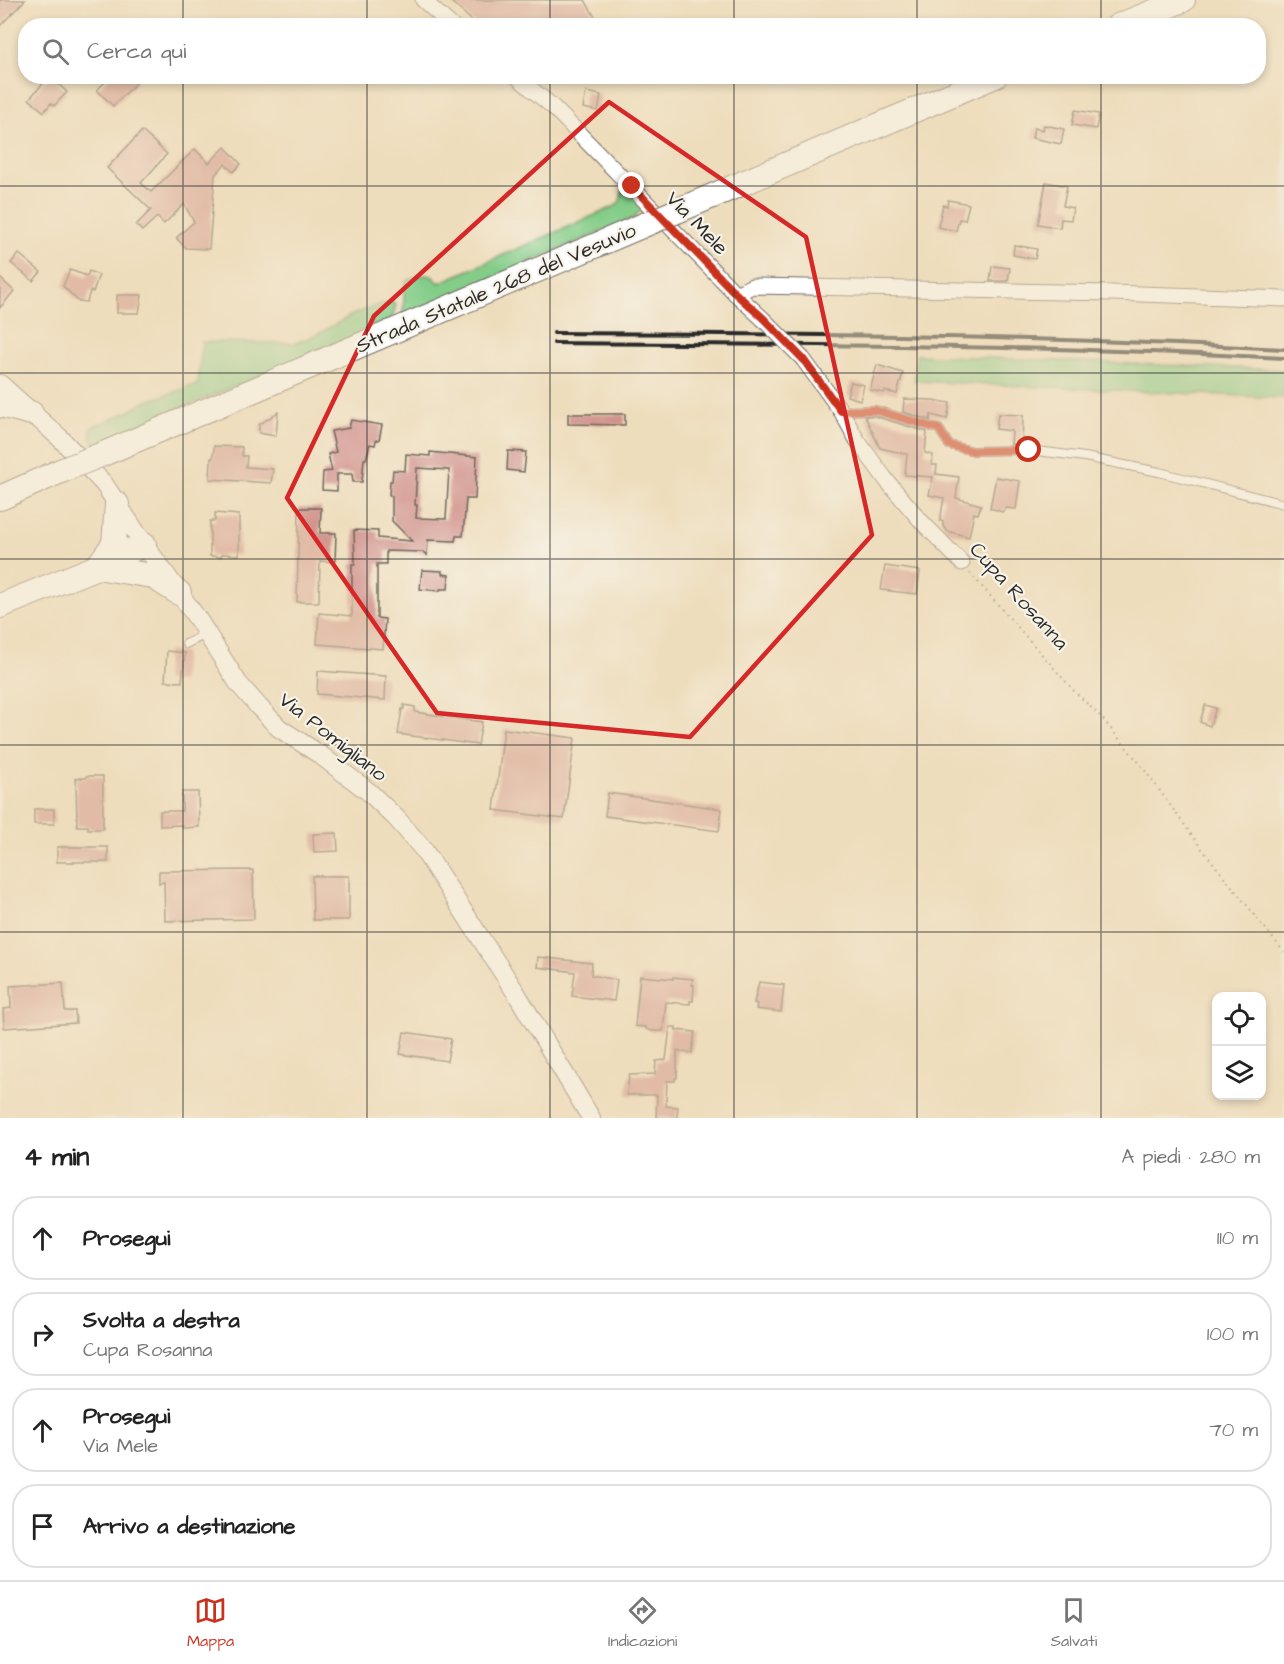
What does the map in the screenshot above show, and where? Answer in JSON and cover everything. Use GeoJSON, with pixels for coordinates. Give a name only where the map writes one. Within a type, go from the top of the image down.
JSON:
{"type":"FeatureCollection","features":[{"type":"Feature","properties":{"kind":"highway"},"geometry":{"type":"LineString","coordinates":[[1138,18],[1183,0]]}},
{"type":"Feature","properties":{"kind":"highway","name":"Strada Statale 268 del Vesuvio"},"geometry":{"type":"LineString","coordinates":[[36,483],[976,84]]}},
{"type":"Feature","properties":{"kind":"highway"},"geometry":{"type":"LineString","coordinates":[[0,405],[31,413]]}},
{"type":"Feature","properties":{"kind":"highway"},"geometry":{"type":"LineString","coordinates":[[0,498],[36,483]]}},
{"type":"Feature","properties":{"kind":"highway"},"geometry":{"type":"LineString","coordinates":[[0,507],[36,483]]}},
{"type":"Feature","properties":{"kind":"highway"},"geometry":{"type":"LineString","coordinates":[[97,567],[114,544],[117,504]]}},
{"type":"Feature","properties":{"kind":"highway"},"geometry":{"type":"LineString","coordinates":[[0,606],[97,567],[144,544]]}},
{"type":"Feature","properties":{"kind":"highway"},"geometry":{"type":"LineString","coordinates":[[97,567],[152,576],[179,593]]}},
{"type":"Feature","properties":{"kind":"street"},"geometry":{"type":"LineString","coordinates":[[423,0],[443,18]]}},
{"type":"Feature","properties":{"kind":"street","name":"Via Mele"},"geometry":{"type":"LineString","coordinates":[[526,84],[553,106],[718,274]]}},
{"type":"Feature","properties":{"kind":"street","name":"Cupa Rosanna"},"geometry":{"type":"LineString","coordinates":[[718,274],[803,359],[841,411],[857,440],[886,481],[962,563]]}},
{"type":"Feature","properties":{"kind":"street"},"geometry":{"type":"LineString","coordinates":[[736,294],[752,286],[1284,299]]}},
{"type":"Feature","properties":{"kind":"street","name":"Via Pomigliano"},"geometry":{"type":"LineString","coordinates":[[0,384],[74,451],[104,484],[207,633],[238,683],[279,728],[319,754],[369,792],[423,849],[518,996],[591,1118]]}},
{"type":"Feature","properties":{"kind":"lane"},"geometry":{"type":"LineString","coordinates":[[841,411],[875,410],[939,429],[949,445],[973,451],[1029,450],[1085,457],[1159,472],[1284,504]]}},
{"type":"Feature","properties":{"kind":"lane"},"geometry":{"type":"LineString","coordinates":[[186,644],[207,633]]}},
{"type":"Feature","properties":{"kind":"path","name":"Cupa Rosanna"},"geometry":{"type":"LineString","coordinates":[[962,563],[1135,757],[1202,849],[1284,952]]}},
{"type":"Feature","properties":{"kind":"highlighted area"},"geometry":{"type":"Polygon","coordinates":[[[609,102],[806,237],[872,535],[690,737],[437,713],[287,498],[374,316],[609,102]]]}},
{"type":"Feature","properties":{"kind":"green space"},"geometry":{"type":"Polygon","coordinates":[[[623,189],[629,190],[650,209],[403,316],[407,280],[428,275],[439,283],[616,206],[623,189]]]}},
{"type":"Feature","properties":{"kind":"green space"},"geometry":{"type":"Polygon","coordinates":[[[391,302],[396,305],[391,321],[94,445],[90,433],[92,427],[145,402],[198,384],[202,342],[295,343],[316,335],[352,315],[391,302]]]}},
{"type":"Feature","properties":{"kind":"green space"},"geometry":{"type":"Polygon","coordinates":[[[917,355],[1284,370],[1284,398],[914,381],[917,355]]]}},
{"type":"Feature","properties":{"kind":"building"},"geometry":{"type":"Polygon","coordinates":[[[0,0],[25,0],[0,26],[0,0]]]}},
{"type":"Feature","properties":{"kind":"building"},"geometry":{"type":"Polygon","coordinates":[[[449,0],[585,0],[595,18],[469,18],[449,0]]]}},
{"type":"Feature","properties":{"kind":"building"},"geometry":{"type":"Polygon","coordinates":[[[43,84],[58,84],[67,92],[54,106],[51,103],[44,112],[29,99],[43,84]]]}},
{"type":"Feature","properties":{"kind":"building"},"geometry":{"type":"Polygon","coordinates":[[[103,84],[135,84],[113,106],[97,90],[103,84]]]}},
{"type":"Feature","properties":{"kind":"building"},"geometry":{"type":"Polygon","coordinates":[[[586,92],[601,95],[598,111],[583,108],[586,92]]]}},
{"type":"Feature","properties":{"kind":"building"},"geometry":{"type":"Polygon","coordinates":[[[1075,110],[1099,114],[1096,129],[1072,125],[1075,110]]]}},
{"type":"Feature","properties":{"kind":"building"},"geometry":{"type":"Polygon","coordinates":[[[1044,125],[1064,129],[1061,144],[1032,138],[1034,128],[1043,130],[1044,125]]]}},
{"type":"Feature","properties":{"kind":"building"},"geometry":{"type":"Polygon","coordinates":[[[142,131],[167,154],[141,183],[151,192],[195,149],[209,163],[225,147],[241,164],[233,172],[225,164],[215,175],[209,249],[186,248],[177,239],[194,222],[184,204],[164,224],[157,217],[142,231],[136,225],[151,210],[107,168],[142,131]]]}},
{"type":"Feature","properties":{"kind":"building"},"geometry":{"type":"Polygon","coordinates":[[[1046,182],[1067,186],[1063,206],[1073,208],[1071,220],[1061,219],[1060,228],[1038,224],[1046,182]]]}},
{"type":"Feature","properties":{"kind":"building"},"geometry":{"type":"Polygon","coordinates":[[[948,200],[969,204],[965,220],[959,219],[956,231],[938,227],[943,205],[947,206],[948,200]]]}},
{"type":"Feature","properties":{"kind":"building"},"geometry":{"type":"Polygon","coordinates":[[[1014,245],[1037,249],[1035,259],[1013,255],[1014,245]]]}},
{"type":"Feature","properties":{"kind":"building"},"geometry":{"type":"Polygon","coordinates":[[[19,254],[41,272],[33,281],[11,263],[19,254]]]}},
{"type":"Feature","properties":{"kind":"building"},"geometry":{"type":"Polygon","coordinates":[[[992,266],[1010,268],[1008,281],[990,281],[992,266]]]}},
{"type":"Feature","properties":{"kind":"building"},"geometry":{"type":"Polygon","coordinates":[[[70,270],[87,276],[89,271],[99,275],[87,302],[78,301],[63,286],[70,270]]]}},
{"type":"Feature","properties":{"kind":"building"},"geometry":{"type":"Polygon","coordinates":[[[0,278],[14,291],[0,308],[0,278]]]}},
{"type":"Feature","properties":{"kind":"building"},"geometry":{"type":"Polygon","coordinates":[[[117,295],[142,295],[139,313],[117,313],[117,295]]]}},
{"type":"Feature","properties":{"kind":"building"},"geometry":{"type":"Polygon","coordinates":[[[877,365],[903,373],[897,394],[870,390],[877,365]]]}},
{"type":"Feature","properties":{"kind":"building"},"geometry":{"type":"Polygon","coordinates":[[[851,382],[864,385],[860,400],[847,396],[851,382]]]}},
{"type":"Feature","properties":{"kind":"building"},"geometry":{"type":"Polygon","coordinates":[[[904,399],[950,403],[947,419],[931,415],[930,420],[903,412],[904,399]]]}},
{"type":"Feature","properties":{"kind":"building"},"geometry":{"type":"Polygon","coordinates":[[[278,412],[276,436],[259,433],[259,425],[278,412]]]}},
{"type":"Feature","properties":{"kind":"building"},"geometry":{"type":"Polygon","coordinates":[[[568,414],[625,414],[625,425],[568,424],[568,414]]]}},
{"type":"Feature","properties":{"kind":"building"},"geometry":{"type":"Polygon","coordinates":[[[998,414],[1023,415],[1022,444],[1011,444],[1012,431],[996,429],[998,414]]]}},
{"type":"Feature","properties":{"kind":"building"},"geometry":{"type":"Polygon","coordinates":[[[865,416],[874,416],[927,432],[925,453],[933,455],[932,465],[937,465],[936,474],[959,477],[956,498],[981,505],[978,514],[974,513],[969,537],[947,531],[943,526],[943,521],[940,521],[944,498],[929,495],[933,477],[905,475],[907,454],[880,448],[865,416]]]}},
{"type":"Feature","properties":{"kind":"building"},"geometry":{"type":"Polygon","coordinates":[[[351,420],[382,425],[379,440],[376,440],[375,445],[370,444],[366,459],[364,459],[362,482],[353,482],[352,474],[337,474],[337,491],[322,490],[323,472],[332,471],[328,454],[336,452],[331,431],[349,428],[351,420]]]}},
{"type":"Feature","properties":{"kind":"building"},"geometry":{"type":"Polygon","coordinates":[[[214,446],[242,447],[242,456],[247,456],[246,467],[273,469],[271,483],[210,479],[214,446]]]}},
{"type":"Feature","properties":{"kind":"building"},"geometry":{"type":"Polygon","coordinates":[[[508,451],[526,452],[524,472],[507,470],[508,451]]]}},
{"type":"Feature","properties":{"kind":"building"},"geometry":{"type":"Polygon","coordinates":[[[430,452],[477,457],[475,499],[466,499],[463,536],[456,536],[455,541],[428,540],[427,555],[423,552],[386,551],[386,564],[377,564],[377,618],[385,619],[383,649],[317,644],[319,613],[352,616],[354,530],[378,531],[378,538],[412,541],[392,521],[390,481],[392,481],[393,470],[405,471],[406,454],[430,456],[430,452]],[[417,468],[416,518],[446,519],[449,470],[417,468]]]}},
{"type":"Feature","properties":{"kind":"building"},"geometry":{"type":"Polygon","coordinates":[[[996,477],[1020,481],[1016,509],[1006,508],[1002,512],[990,508],[996,477]]]}},
{"type":"Feature","properties":{"kind":"building"},"geometry":{"type":"Polygon","coordinates":[[[299,508],[321,508],[320,533],[336,533],[335,562],[320,561],[319,602],[297,602],[299,508]]]}},
{"type":"Feature","properties":{"kind":"building"},"geometry":{"type":"Polygon","coordinates":[[[215,513],[239,515],[239,555],[210,556],[210,521],[215,521],[215,513]]]}},
{"type":"Feature","properties":{"kind":"building"},"geometry":{"type":"Polygon","coordinates":[[[885,566],[920,571],[917,594],[881,590],[885,566]]]}},
{"type":"Feature","properties":{"kind":"building"},"geometry":{"type":"Polygon","coordinates":[[[422,570],[442,571],[442,574],[449,575],[448,589],[440,589],[440,591],[420,589],[422,570]]]}},
{"type":"Feature","properties":{"kind":"building"},"geometry":{"type":"Polygon","coordinates":[[[167,651],[185,653],[182,682],[165,681],[167,651]]]}},
{"type":"Feature","properties":{"kind":"building"},"geometry":{"type":"Polygon","coordinates":[[[318,671],[386,676],[385,700],[317,694],[318,671]]]}},
{"type":"Feature","properties":{"kind":"building"},"geometry":{"type":"Polygon","coordinates":[[[404,705],[415,707],[415,712],[482,722],[478,745],[398,734],[404,705]]]}},
{"type":"Feature","properties":{"kind":"building"},"geometry":{"type":"Polygon","coordinates":[[[1205,705],[1216,708],[1210,726],[1200,722],[1205,705]]]}},
{"type":"Feature","properties":{"kind":"building"},"geometry":{"type":"Polygon","coordinates":[[[504,729],[575,738],[564,819],[494,810],[504,729]]]}},
{"type":"Feature","properties":{"kind":"building"},"geometry":{"type":"Polygon","coordinates":[[[86,776],[103,776],[103,829],[77,826],[76,778],[86,778],[86,776]]]}},
{"type":"Feature","properties":{"kind":"building"},"geometry":{"type":"Polygon","coordinates":[[[182,792],[198,792],[199,827],[160,826],[160,811],[182,811],[182,792]]]}},
{"type":"Feature","properties":{"kind":"building"},"geometry":{"type":"Polygon","coordinates":[[[608,793],[722,809],[719,831],[605,816],[608,793]]]}},
{"type":"Feature","properties":{"kind":"building"},"geometry":{"type":"Polygon","coordinates":[[[34,809],[54,809],[54,824],[34,824],[34,809]]]}},
{"type":"Feature","properties":{"kind":"building"},"geometry":{"type":"Polygon","coordinates":[[[337,833],[338,851],[314,852],[313,834],[337,833]]]}},
{"type":"Feature","properties":{"kind":"building"},"geometry":{"type":"Polygon","coordinates":[[[57,847],[108,847],[108,862],[57,862],[57,847]]]}},
{"type":"Feature","properties":{"kind":"building"},"geometry":{"type":"Polygon","coordinates":[[[253,870],[254,919],[165,921],[164,882],[159,883],[159,871],[253,870]]]}},
{"type":"Feature","properties":{"kind":"building"},"geometry":{"type":"Polygon","coordinates":[[[312,876],[349,876],[349,920],[313,920],[312,876]]]}},
{"type":"Feature","properties":{"kind":"building"},"geometry":{"type":"Polygon","coordinates":[[[538,957],[592,963],[591,975],[617,980],[614,1001],[572,996],[575,972],[537,967],[538,957]]]}},
{"type":"Feature","properties":{"kind":"building"},"geometry":{"type":"Polygon","coordinates":[[[640,976],[693,979],[693,1001],[690,1001],[690,1004],[666,1002],[663,1031],[652,1031],[646,1027],[635,1026],[640,976]]]}},
{"type":"Feature","properties":{"kind":"building"},"geometry":{"type":"Polygon","coordinates":[[[759,982],[784,985],[781,1012],[756,1009],[757,1004],[754,1003],[759,982]]]}},
{"type":"Feature","properties":{"kind":"building"},"geometry":{"type":"Polygon","coordinates":[[[63,983],[65,1011],[75,1011],[76,1023],[4,1028],[3,1009],[11,1008],[10,986],[63,983]]]}},
{"type":"Feature","properties":{"kind":"building"},"geometry":{"type":"Polygon","coordinates":[[[670,1027],[695,1032],[692,1053],[677,1051],[677,1078],[675,1081],[667,1081],[666,1106],[678,1107],[677,1118],[656,1118],[657,1095],[627,1095],[629,1075],[655,1074],[656,1061],[666,1060],[670,1027]]]}},
{"type":"Feature","properties":{"kind":"building"},"geometry":{"type":"Polygon","coordinates":[[[404,1032],[451,1039],[447,1061],[400,1054],[404,1032]]]}},
{"type":"Feature","properties":{"kind":"railway"},"geometry":{"type":"LineString","coordinates":[[554,333],[1010,338],[1284,349]]}},
{"type":"Feature","properties":{"kind":"railway"},"geometry":{"type":"LineString","coordinates":[[554,343],[1010,348],[1284,358]]}},
{"type":"Feature","properties":{"kind":"route"},"geometry":{"type":"LineString","coordinates":[[632,186],[736,294],[803,359],[841,411],[875,410],[939,429],[949,445],[973,451],[1029,450]]}}]}
